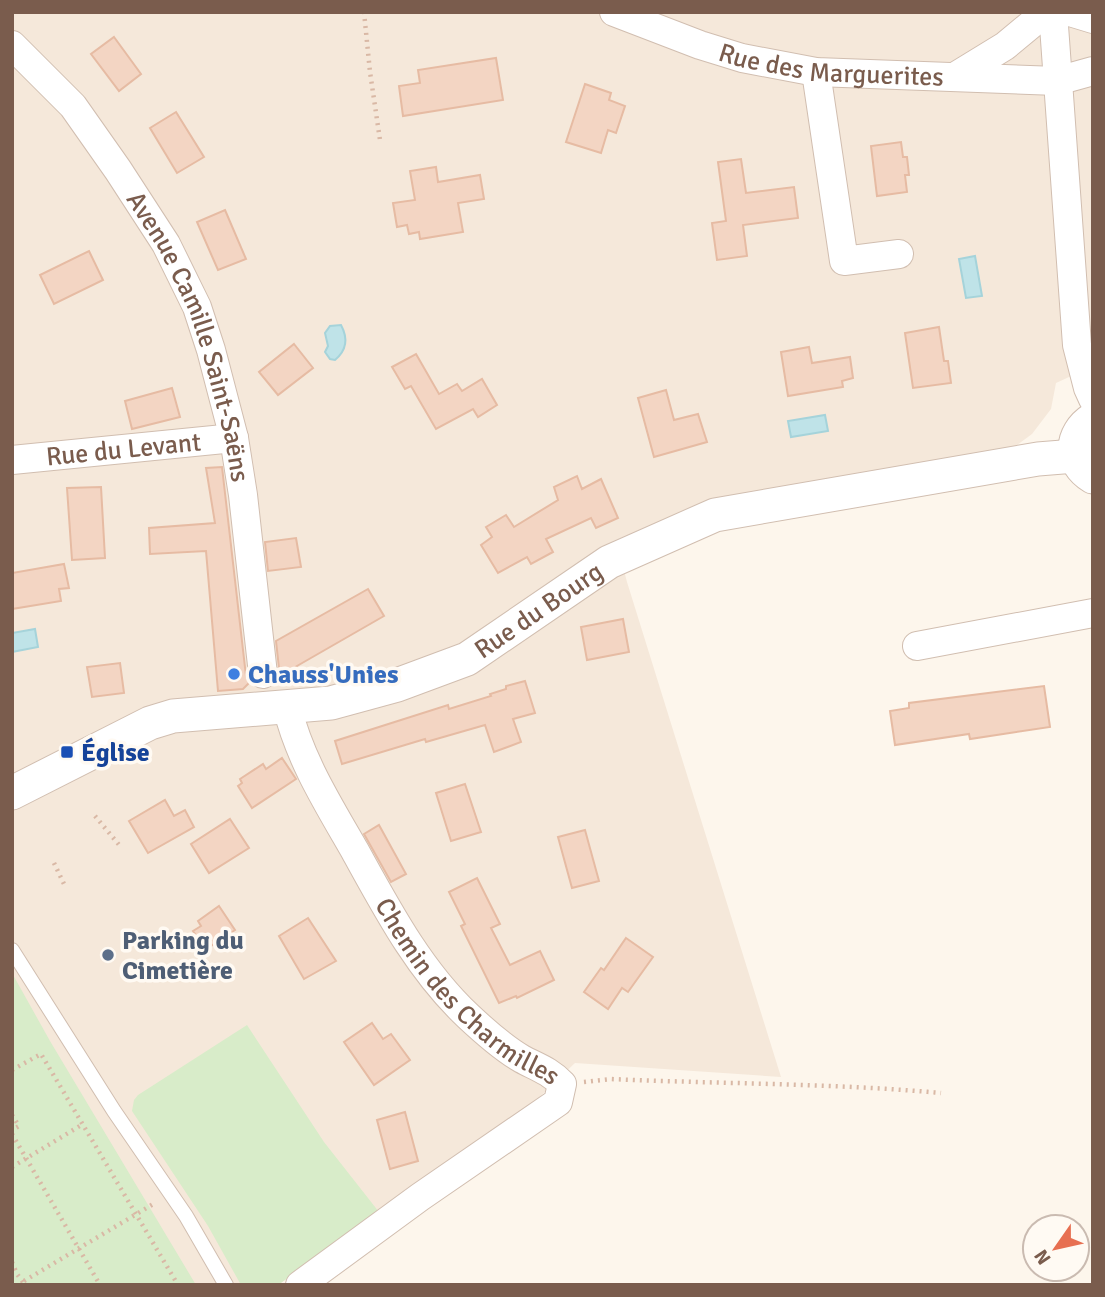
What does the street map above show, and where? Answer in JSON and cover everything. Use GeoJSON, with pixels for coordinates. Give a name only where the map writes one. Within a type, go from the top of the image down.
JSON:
{"type":"FeatureCollection","features":[{"type":"Feature","properties":{"kind":"street","name":"Rue des Marguerites"},"geometry":{"type":"LineString","coordinates":[[614,12],[699,46],[742,58],[816,72],[1057,81],[1093,71]]}},
{"type":"Feature","properties":{"kind":"street"},"geometry":{"type":"LineString","coordinates":[[956,76],[1005,46],[1046,12]]}},
{"type":"Feature","properties":{"kind":"street"},"geometry":{"type":"LineString","coordinates":[[1053,12],[1077,345],[1093,399]]}},
{"type":"Feature","properties":{"kind":"street"},"geometry":{"type":"LineString","coordinates":[[1070,12],[1093,19]]}},
{"type":"Feature","properties":{"kind":"street","name":"Avenue Camille Saint-Saëns"},"geometry":{"type":"LineString","coordinates":[[12,44],[73,106],[166,244],[197,307],[234,438],[263,674]]}},
{"type":"Feature","properties":{"kind":"street"},"geometry":{"type":"LineString","coordinates":[[816,72],[844,261],[899,254]]}},
{"type":"Feature","properties":{"kind":"street"},"geometry":{"type":"LineString","coordinates":[[1084,466],[1074,446],[1076,435],[1093,419]]}},
{"type":"Feature","properties":{"kind":"street","name":"Rue du Levant"},"geometry":{"type":"LineString","coordinates":[[12,460],[234,438]]}},
{"type":"Feature","properties":{"kind":"street","name":"Rue du Bourg"},"geometry":{"type":"LineString","coordinates":[[12,793],[150,723],[173,716],[331,703],[368,694],[467,659],[609,562],[715,515],[1038,459],[1084,466]]}},
{"type":"Feature","properties":{"kind":"street"},"geometry":{"type":"LineString","coordinates":[[917,646],[1093,613]]}},
{"type":"Feature","properties":{"kind":"street","name":"Chemin des Charmilles"},"geometry":{"type":"LineString","coordinates":[[287,707],[293,734],[306,764],[401,933],[428,971],[467,1015],[494,1038],[522,1058],[551,1072],[562,1084],[558,1102],[420,1197],[300,1285]]}},
{"type":"Feature","properties":{"kind":"lane"},"geometry":{"type":"LineString","coordinates":[[12,950],[171,1195],[226,1285]]}},
{"type":"Feature","properties":{"kind":"path"},"geometry":{"type":"LineString","coordinates":[[364,12],[380,140]]}},
{"type":"Feature","properties":{"kind":"path"},"geometry":{"type":"LineString","coordinates":[[95,816],[120,846]]}},
{"type":"Feature","properties":{"kind":"path"},"geometry":{"type":"LineString","coordinates":[[54,863],[64,884]]}},
{"type":"Feature","properties":{"kind":"path"},"geometry":{"type":"LineString","coordinates":[[12,1070],[41,1054],[178,1285]]}},
{"type":"Feature","properties":{"kind":"path"},"geometry":{"type":"LineString","coordinates":[[562,1084],[611,1079],[772,1086],[869,1086],[941,1093]]}},
{"type":"Feature","properties":{"kind":"path"},"geometry":{"type":"LineString","coordinates":[[12,1115],[19,1126],[12,1132],[100,1285]]}},
{"type":"Feature","properties":{"kind":"path"},"geometry":{"type":"LineString","coordinates":[[12,1167],[83,1125]]}},
{"type":"Feature","properties":{"kind":"path"},"geometry":{"type":"LineString","coordinates":[[12,1262],[15,1274],[24,1283],[136,1213],[171,1195]]}},
{"type":"Feature","properties":{"kind":"shaded area"},"geometry":{"type":"Polygon","coordinates":[[[12,12],[1093,12],[1093,366],[1056,383],[1051,409],[1032,434],[1013,448],[699,505],[616,540],[781,1077],[575,1063],[531,1105],[278,1285],[12,1285],[12,12]]]}},
{"type":"Feature","properties":{"kind":"green space"},"geometry":{"type":"Polygon","coordinates":[[[12,973],[50,1041],[196,1285],[12,1285],[12,973]]]}},
{"type":"Feature","properties":{"kind":"green space"},"geometry":{"type":"Polygon","coordinates":[[[247,1025],[324,1142],[379,1212],[278,1285],[241,1285],[208,1226],[132,1111],[138,1095],[247,1025]]]}},
{"type":"Feature","properties":{"kind":"water"},"geometry":{"type":"Polygon","coordinates":[[[975,256],[982,296],[966,298],[959,259],[975,256]]]}},
{"type":"Feature","properties":{"kind":"water"},"geometry":{"type":"Polygon","coordinates":[[[341,325],[345,335],[344,348],[335,360],[330,359],[325,352],[328,346],[325,333],[330,326],[341,325]]]}},
{"type":"Feature","properties":{"kind":"water"},"geometry":{"type":"Polygon","coordinates":[[[825,415],[828,431],[791,437],[788,421],[825,415]]]}},
{"type":"Feature","properties":{"kind":"water"},"geometry":{"type":"Polygon","coordinates":[[[35,629],[38,647],[12,652],[12,633],[35,629]]]}},
{"type":"Feature","properties":{"kind":"building"},"geometry":{"type":"Polygon","coordinates":[[[114,37],[141,74],[119,91],[91,54],[114,37]]]}},
{"type":"Feature","properties":{"kind":"building"},"geometry":{"type":"Polygon","coordinates":[[[496,58],[503,100],[403,116],[399,86],[420,83],[418,70],[496,58]]]}},
{"type":"Feature","properties":{"kind":"building"},"geometry":{"type":"Polygon","coordinates":[[[585,84],[611,93],[609,100],[625,106],[616,133],[608,130],[601,153],[566,142],[585,84]]]}},
{"type":"Feature","properties":{"kind":"building"},"geometry":{"type":"Polygon","coordinates":[[[176,112],[204,157],[177,173],[150,128],[176,112]]]}},
{"type":"Feature","properties":{"kind":"building"},"geometry":{"type":"Polygon","coordinates":[[[901,142],[903,157],[907,157],[907,192],[877,196],[871,146],[901,142]]]}},
{"type":"Feature","properties":{"kind":"building"},"geometry":{"type":"Polygon","coordinates":[[[741,159],[746,193],[794,187],[798,218],[743,225],[747,256],[717,260],[712,223],[726,221],[718,162],[741,159]]]}},
{"type":"Feature","properties":{"kind":"building"},"geometry":{"type":"Polygon","coordinates":[[[436,167],[438,182],[480,175],[484,199],[458,203],[463,232],[420,239],[419,232],[409,234],[407,225],[397,227],[393,203],[415,200],[410,171],[436,167]]]}},
{"type":"Feature","properties":{"kind":"building"},"geometry":{"type":"Polygon","coordinates":[[[225,210],[246,259],[218,270],[197,222],[225,210]]]}},
{"type":"Feature","properties":{"kind":"building"},"geometry":{"type":"Polygon","coordinates":[[[89,251],[103,280],[54,304],[40,275],[89,251]]]}},
{"type":"Feature","properties":{"kind":"building"},"geometry":{"type":"Polygon","coordinates":[[[939,327],[944,361],[948,361],[951,383],[913,388],[905,333],[939,327]]]}},
{"type":"Feature","properties":{"kind":"building"},"geometry":{"type":"Polygon","coordinates":[[[294,344],[313,368],[278,395],[259,372],[294,344]]]}},
{"type":"Feature","properties":{"kind":"building"},"geometry":{"type":"Polygon","coordinates":[[[809,347],[812,363],[850,357],[853,378],[842,381],[843,387],[788,396],[781,352],[809,347]]]}},
{"type":"Feature","properties":{"kind":"building"},"geometry":{"type":"Polygon","coordinates":[[[416,354],[439,394],[457,384],[462,391],[482,379],[497,405],[478,417],[473,409],[436,429],[411,386],[405,389],[392,367],[416,354]]]}},
{"type":"Feature","properties":{"kind":"building"},"geometry":{"type":"Polygon","coordinates":[[[172,388],[180,417],[132,429],[125,401],[172,388]]]}},
{"type":"Feature","properties":{"kind":"building"},"geometry":{"type":"Polygon","coordinates":[[[666,390],[674,420],[698,414],[707,442],[654,457],[638,398],[666,390]]]}},
{"type":"Feature","properties":{"kind":"building"},"geometry":{"type":"Polygon","coordinates":[[[222,467],[246,676],[249,683],[243,689],[218,691],[206,551],[150,554],[149,528],[215,523],[206,468],[222,467]]]}},
{"type":"Feature","properties":{"kind":"building"},"geometry":{"type":"Polygon","coordinates":[[[577,476],[582,489],[601,479],[618,518],[596,528],[591,518],[546,539],[553,552],[531,564],[527,557],[498,573],[481,545],[492,537],[486,527],[506,515],[514,527],[558,500],[554,487],[577,476]]]}},
{"type":"Feature","properties":{"kind":"building"},"geometry":{"type":"Polygon","coordinates":[[[101,487],[105,558],[72,560],[67,488],[101,487]]]}},
{"type":"Feature","properties":{"kind":"building"},"geometry":{"type":"Polygon","coordinates":[[[296,538],[301,567],[268,571],[265,542],[296,538]]]}},
{"type":"Feature","properties":{"kind":"building"},"geometry":{"type":"Polygon","coordinates":[[[64,564],[69,588],[59,589],[61,601],[12,609],[12,573],[64,564]]]}},
{"type":"Feature","properties":{"kind":"building"},"geometry":{"type":"Polygon","coordinates":[[[368,589],[384,616],[283,674],[279,668],[276,641],[368,589]]]}},
{"type":"Feature","properties":{"kind":"building"},"geometry":{"type":"Polygon","coordinates":[[[623,619],[629,652],[587,660],[581,627],[623,619]]]}},
{"type":"Feature","properties":{"kind":"building"},"geometry":{"type":"Polygon","coordinates":[[[120,663],[124,693],[92,697],[87,667],[120,663]]]}},
{"type":"Feature","properties":{"kind":"building"},"geometry":{"type":"Polygon","coordinates":[[[525,681],[535,713],[513,719],[521,742],[494,752],[485,725],[426,742],[425,739],[342,764],[335,741],[448,705],[449,709],[491,696],[490,694],[506,689],[506,686],[525,681]]]}},
{"type":"Feature","properties":{"kind":"building"},"geometry":{"type":"Polygon","coordinates":[[[1044,686],[1050,727],[970,739],[969,734],[895,745],[890,711],[909,708],[909,703],[1044,686]]]}},
{"type":"Feature","properties":{"kind":"building"},"geometry":{"type":"Polygon","coordinates":[[[282,758],[296,779],[252,808],[238,786],[242,783],[240,779],[263,764],[266,769],[282,758]]]}},
{"type":"Feature","properties":{"kind":"building"},"geometry":{"type":"Polygon","coordinates":[[[465,784],[481,832],[451,841],[436,793],[465,784]]]}},
{"type":"Feature","properties":{"kind":"building"},"geometry":{"type":"Polygon","coordinates":[[[165,800],[174,816],[185,810],[194,827],[148,853],[129,821],[165,800]]]}},
{"type":"Feature","properties":{"kind":"building"},"geometry":{"type":"Polygon","coordinates":[[[230,819],[249,848],[209,873],[191,844],[230,819]]]}},
{"type":"Feature","properties":{"kind":"building"},"geometry":{"type":"Polygon","coordinates":[[[379,825],[406,874],[391,882],[364,834],[379,825]]]}},
{"type":"Feature","properties":{"kind":"building"},"geometry":{"type":"Polygon","coordinates":[[[585,830],[599,881],[572,888],[558,837],[585,830]]]}},
{"type":"Feature","properties":{"kind":"building"},"geometry":{"type":"Polygon","coordinates":[[[477,878],[500,924],[491,928],[510,965],[540,951],[554,980],[517,998],[516,996],[499,1003],[461,926],[465,924],[449,892],[477,878]]]}},
{"type":"Feature","properties":{"kind":"building"},"geometry":{"type":"Polygon","coordinates":[[[219,906],[235,930],[205,950],[193,931],[201,926],[198,921],[219,906]]]}},
{"type":"Feature","properties":{"kind":"building"},"geometry":{"type":"Polygon","coordinates":[[[308,918],[336,961],[304,979],[279,936],[308,918]]]}},
{"type":"Feature","properties":{"kind":"building"},"geometry":{"type":"Polygon","coordinates":[[[626,938],[653,957],[628,992],[622,988],[608,1009],[584,992],[601,968],[604,970],[626,938]]]}},
{"type":"Feature","properties":{"kind":"building"},"geometry":{"type":"Polygon","coordinates":[[[372,1023],[383,1039],[391,1034],[410,1060],[374,1085],[344,1042],[372,1023]]]}},
{"type":"Feature","properties":{"kind":"building"},"geometry":{"type":"Polygon","coordinates":[[[405,1112],[418,1161],[390,1169],[377,1120],[405,1112]]]}},
{"type":"Feature","properties":{"kind":"place","name":"Chauss'Unies"},"geometry":{"type":"Point","coordinates":[234,674]}},
{"type":"Feature","properties":{"kind":"place","name":"Église"},"geometry":{"type":"Point","coordinates":[67,752]}},
{"type":"Feature","properties":{"kind":"place","name":"Parking du Cimetière"},"geometry":{"type":"Point","coordinates":[108,955]}}]}
